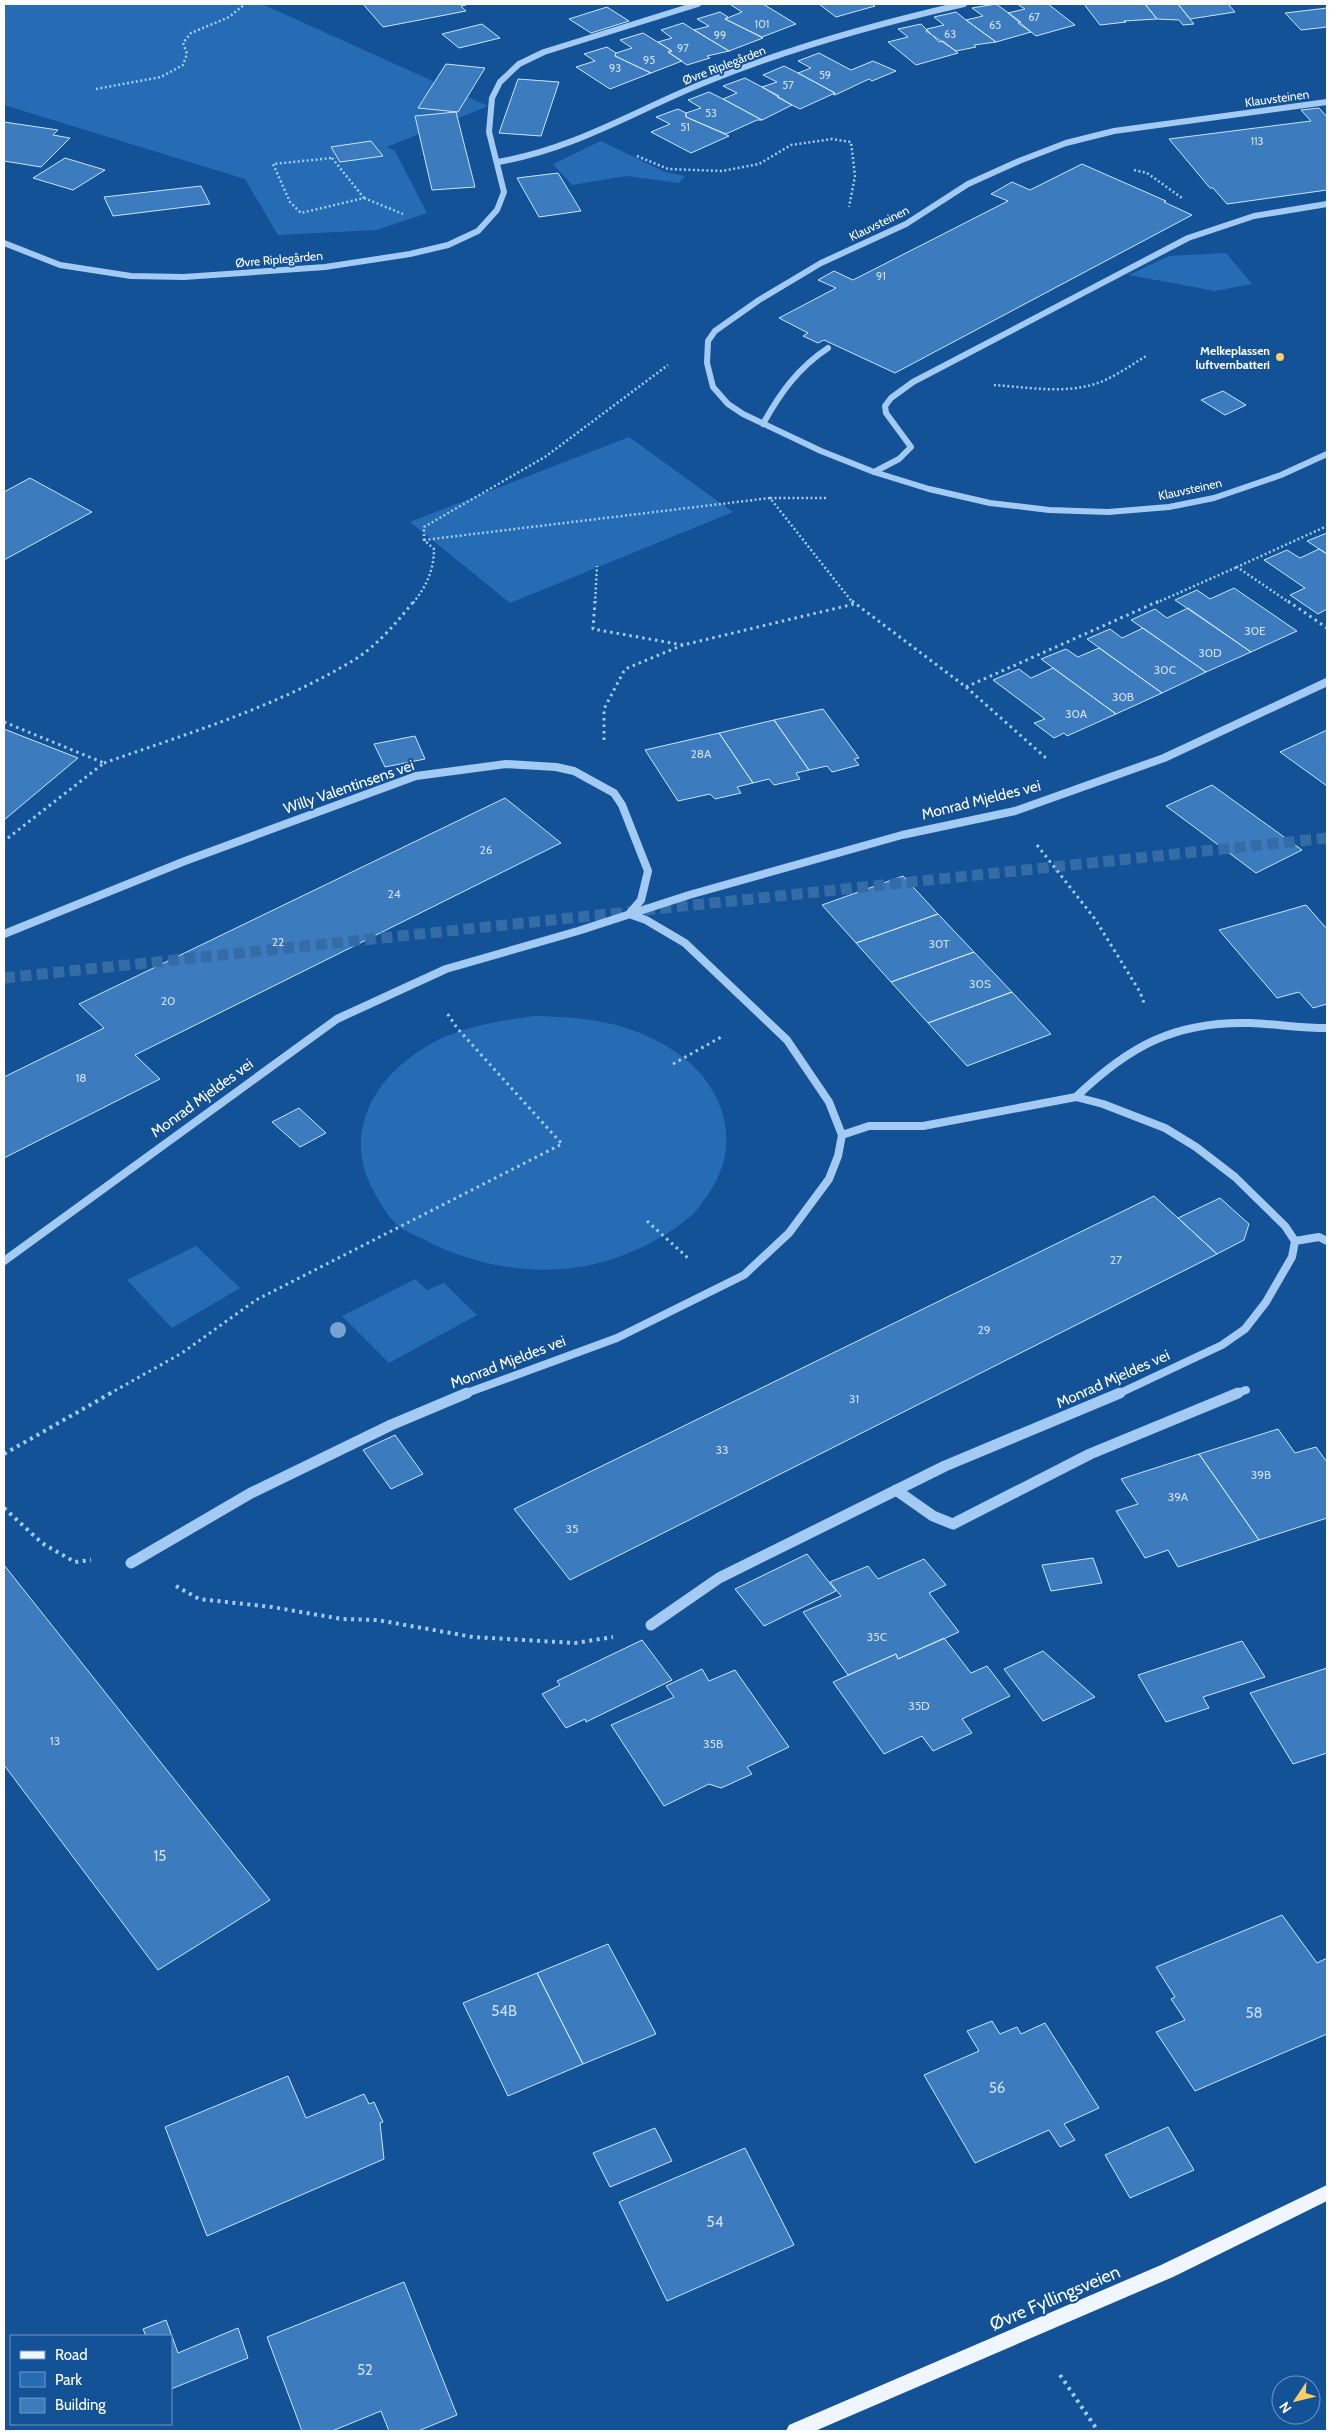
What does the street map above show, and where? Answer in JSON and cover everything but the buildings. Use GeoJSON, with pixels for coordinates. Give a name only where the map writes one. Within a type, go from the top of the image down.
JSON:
{"type":"FeatureCollection","features":[{"type":"Feature","properties":{"kind":"main road","name":"Øvre Fyllingsveien"},"geometry":{"type":"LineString","coordinates":[[795,2431],[1167,2271],[1327,2193]]}},
{"type":"Feature","properties":{"kind":"street","name":"Øvre Riplegården"},"geometry":{"type":"LineString","coordinates":[[4,243],[60,265],[131,276],[184,277],[366,262],[429,250],[464,238],[478,231],[497,210],[504,192],[489,132],[492,98],[500,82],[519,64],[544,52],[698,4]]}},
{"type":"Feature","properties":{"kind":"street","name":"Øvre Riplegården"},"geometry":{"type":"LineString","coordinates":[[498,162],[538,156],[590,137],[705,82],[908,16],[964,4]]}},
{"type":"Feature","properties":{"kind":"street","name":"Klauvsteinen"},"geometry":{"type":"LineString","coordinates":[[1327,102],[1114,131],[1066,143],[1019,160],[968,184],[906,224],[821,263],[759,300],[715,331],[708,341],[707,363],[713,387],[728,404],[763,424],[820,451],[874,472],[929,489],[990,503],[1049,510],[1108,512],[1169,506],[1214,498],[1281,475],[1327,454]]}},
{"type":"Feature","properties":{"kind":"street"},"geometry":{"type":"LineString","coordinates":[[874,472],[899,459],[911,446],[886,413],[885,406],[891,398],[923,377],[1188,238],[1254,216],[1327,204]]}},
{"type":"Feature","properties":{"kind":"street"},"geometry":{"type":"LineString","coordinates":[[763,424],[792,376],[804,364],[828,348]]}},
{"type":"Feature","properties":{"kind":"street","name":"Monrad Mjeldes vei"},"geometry":{"type":"LineString","coordinates":[[4,1261],[337,1019],[424,979],[485,956],[578,931],[629,914],[902,835],[1015,811],[1164,758],[1327,682]]}},
{"type":"Feature","properties":{"kind":"street","name":"Willy Valentinsens vei"},"geometry":{"type":"LineString","coordinates":[[4,934],[185,861],[416,776],[486,765],[556,767],[574,772],[614,793]]}},
{"type":"Feature","properties":{"kind":"street"},"geometry":{"type":"LineString","coordinates":[[614,793],[622,805],[648,871],[641,900],[629,914],[646,920],[684,943],[787,1040],[829,1102],[842,1135],[869,1126],[923,1126],[1076,1097],[1103,1104],[1165,1128],[1196,1147],[1236,1177],[1285,1226],[1295,1242],[1319,1237],[1327,1241]]}},
{"type":"Feature","properties":{"kind":"street"},"geometry":{"type":"LineString","coordinates":[[1076,1097],[1092,1080],[1139,1046],[1162,1035],[1206,1024],[1252,1023],[1309,1029],[1327,1028]]}},
{"type":"Feature","properties":{"kind":"street","name":"Monrad Mjeldes vei"},"geometry":{"type":"LineString","coordinates":[[130,1563],[251,1493],[391,1425],[494,1382],[617,1338],[744,1275],[789,1233],[829,1179],[838,1156],[842,1135]]}},
{"type":"Feature","properties":{"kind":"street","name":"Monrad Mjeldes vei"},"geometry":{"type":"LineString","coordinates":[[651,1625],[719,1578],[896,1490],[945,1466],[1106,1400],[1222,1345],[1245,1329],[1266,1302],[1292,1257],[1295,1242]]}},
{"type":"Feature","properties":{"kind":"street"},"geometry":{"type":"LineString","coordinates":[[896,1490],[933,1516],[953,1524],[1090,1454],[1246,1390]]}},
{"type":"Feature","properties":{"kind":"path"},"geometry":{"type":"LineString","coordinates":[[96,89],[161,77],[183,65],[188,54],[183,43],[191,33],[229,17],[245,4]]}},
{"type":"Feature","properties":{"kind":"path"},"geometry":{"type":"LineString","coordinates":[[590,137],[604,136],[620,149],[668,169],[722,171],[759,164],[791,144],[832,139],[851,142],[854,176],[849,208],[824,236],[821,263]]}},
{"type":"Feature","properties":{"kind":"path"},"geometry":{"type":"LineString","coordinates":[[364,198],[301,213],[290,202],[273,164],[332,158],[364,198],[464,238]]}},
{"type":"Feature","properties":{"kind":"path"},"geometry":{"type":"LineString","coordinates":[[1147,173],[1179,195]]}},
{"type":"Feature","properties":{"kind":"path"},"geometry":{"type":"LineString","coordinates":[[4,842],[104,763],[254,710],[355,659],[395,624],[425,588],[434,558],[434,549],[424,540],[424,527],[545,457],[715,331]]}},
{"type":"Feature","properties":{"kind":"path"},"geometry":{"type":"LineString","coordinates":[[923,377],[962,384],[1071,388],[1088,386],[1105,380],[1146,356]]}},
{"type":"Feature","properties":{"kind":"path"},"geometry":{"type":"LineString","coordinates":[[424,540],[770,498],[832,499]]}},
{"type":"Feature","properties":{"kind":"path"},"geometry":{"type":"LineString","coordinates":[[770,498],[854,604],[966,687],[1081,788]]}},
{"type":"Feature","properties":{"kind":"path"},"geometry":{"type":"LineString","coordinates":[[966,687],[1327,526]]}},
{"type":"Feature","properties":{"kind":"path"},"geometry":{"type":"LineString","coordinates":[[597,566],[593,629],[683,645]]}},
{"type":"Feature","properties":{"kind":"path"},"geometry":{"type":"LineString","coordinates":[[1236,568],[1327,628]]}},
{"type":"Feature","properties":{"kind":"path"},"geometry":{"type":"LineString","coordinates":[[614,793],[604,751],[604,709],[625,669],[683,645],[854,604]]}},
{"type":"Feature","properties":{"kind":"path"},"geometry":{"type":"LineString","coordinates":[[4,722],[104,763]]}},
{"type":"Feature","properties":{"kind":"path"},"geometry":{"type":"LineString","coordinates":[[1015,811],[1043,854],[1095,919],[1140,992],[1149,1017],[1162,1035]]}},
{"type":"Feature","properties":{"kind":"path"},"geometry":{"type":"LineString","coordinates":[[4,1454],[182,1353],[256,1300],[562,1144],[458,1028],[424,979]]}},
{"type":"Feature","properties":{"kind":"path"},"geometry":{"type":"LineString","coordinates":[[673,1064],[761,1015]]}},
{"type":"Feature","properties":{"kind":"path"},"geometry":{"type":"LineString","coordinates":[[647,1220],[720,1287]]}},
{"type":"Feature","properties":{"kind":"path"},"geometry":{"type":"LineString","coordinates":[[4,1508],[42,1543],[75,1562]]}},
{"type":"Feature","properties":{"kind":"path"},"geometry":{"type":"LineString","coordinates":[[180,1588],[199,1599],[272,1607],[342,1619],[377,1620],[473,1637],[575,1643],[615,1637]]}},
{"type":"Feature","properties":{"kind":"path"},"geometry":{"type":"LineString","coordinates":[[1060,2375],[1098,2431]]}},
{"type":"Feature","properties":{"kind":"green space"},"geometry":{"type":"Polygon","coordinates":[[[4,4],[262,4],[488,106],[387,147],[395,151],[427,213],[376,230],[278,235],[245,179],[4,105],[4,4]]]}},
{"type":"Feature","properties":{"kind":"green space"},"geometry":{"type":"Polygon","coordinates":[[[601,141],[665,172],[685,176],[679,183],[626,176],[572,185],[553,164],[601,141]]]}},
{"type":"Feature","properties":{"kind":"green space"},"geometry":{"type":"Polygon","coordinates":[[[1226,253],[1252,284],[1215,291],[1129,275],[1169,256],[1226,253]]]}},
{"type":"Feature","properties":{"kind":"green space"},"geometry":{"type":"Polygon","coordinates":[[[629,437],[733,512],[510,603],[410,522],[629,437]]]}},
{"type":"Feature","properties":{"kind":"green space"},"geometry":{"type":"Polygon","coordinates":[[[534,1016],[588,1019],[605,1022],[638,1032],[655,1040],[671,1049],[704,1078],[716,1096],[723,1115],[726,1135],[725,1155],[719,1176],[698,1208],[683,1223],[663,1236],[632,1252],[610,1260],[586,1266],[538,1270],[490,1264],[467,1258],[406,1231],[397,1225],[382,1205],[370,1184],[363,1161],[361,1139],[365,1119],[373,1099],[400,1066],[418,1052],[449,1035],[485,1024],[534,1016]]]}},
{"type":"Feature","properties":{"kind":"green space"},"geometry":{"type":"Polygon","coordinates":[[[196,1246],[240,1288],[172,1328],[127,1280],[196,1246]]]}},
{"type":"Feature","properties":{"kind":"green space"},"geometry":{"type":"Polygon","coordinates":[[[415,1279],[427,1290],[444,1283],[477,1315],[389,1363],[342,1316],[415,1279]]]}},
{"type":"Feature","properties":{"kind":"tunnel"},"geometry":{"type":"LineString","coordinates":[[4,978],[1327,838]]}},
{"type":"Feature","properties":{"kind":"place","name":"Melkeplassen luftvernbatteri"},"geometry":{"type":"Point","coordinates":[1280,357]}}]}
